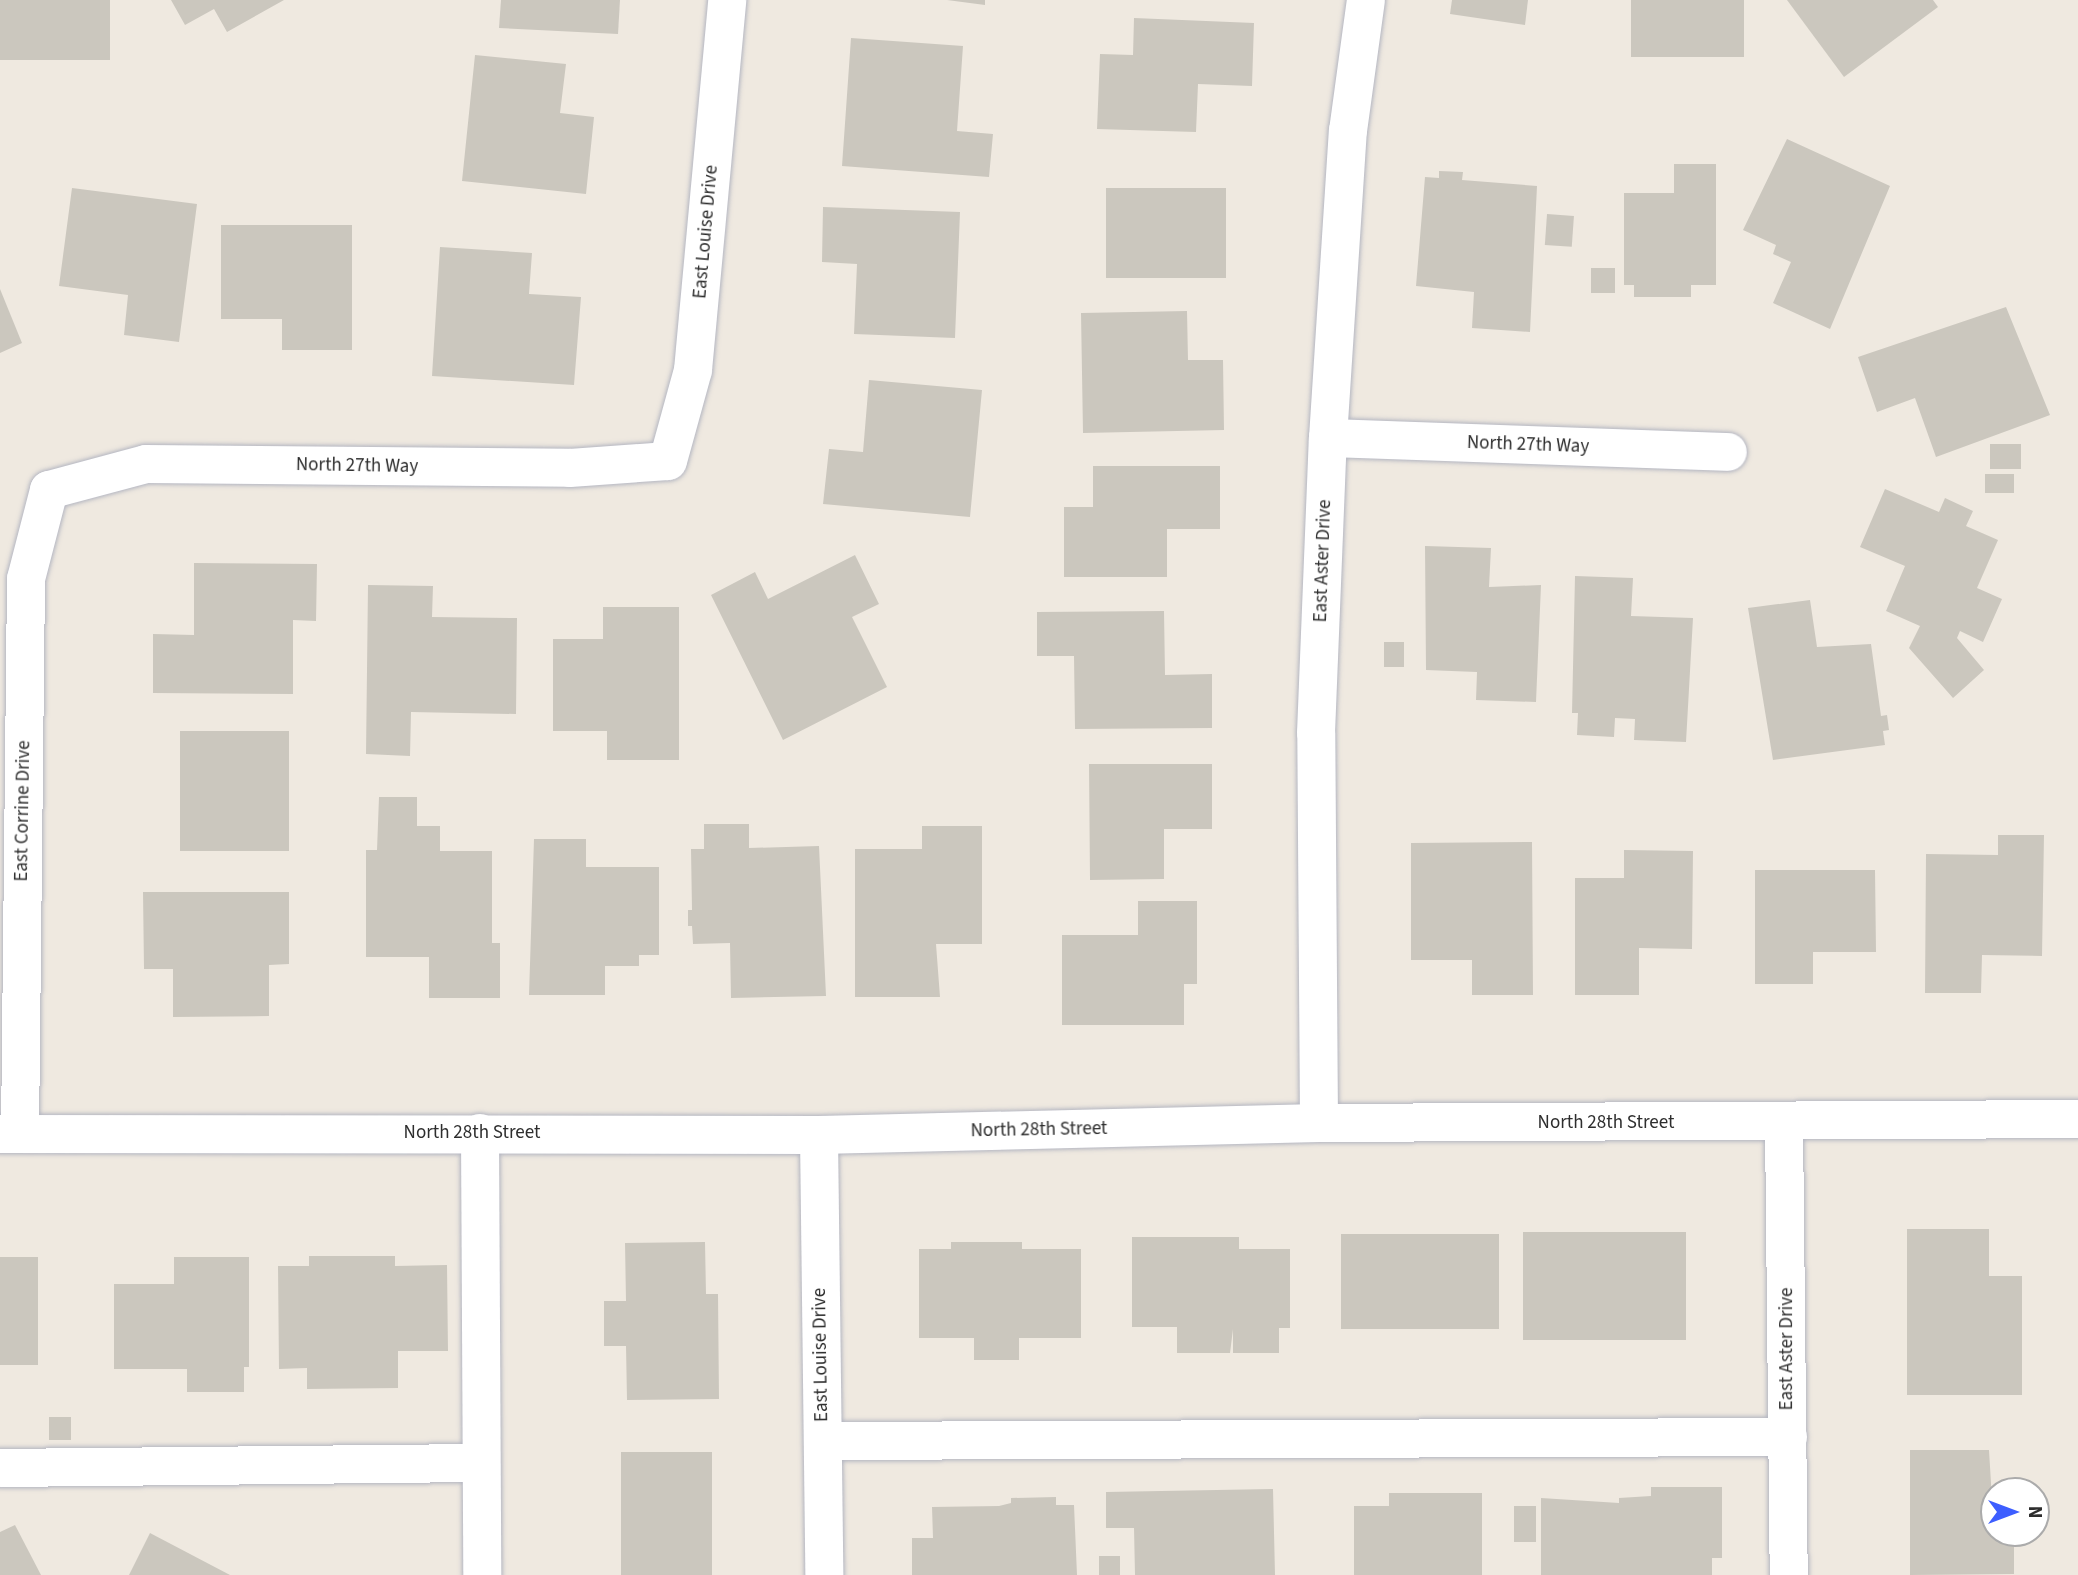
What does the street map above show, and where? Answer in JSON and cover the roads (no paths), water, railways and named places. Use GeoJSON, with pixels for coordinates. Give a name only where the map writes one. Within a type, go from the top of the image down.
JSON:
{"type":"FeatureCollection","features":[{"type":"Feature","properties":{"kind":"street","name":"East Louise Drive"},"geometry":{"type":"LineString","coordinates":[[668,461],[693,370],[727,0]]}},
{"type":"Feature","properties":{"kind":"street","name":"East Aster Drive"},"geometry":{"type":"LineString","coordinates":[[1319,1123],[1316,733],[1328,438],[1348,131],[1366,0]]}},
{"type":"Feature","properties":{"kind":"street","name":"North 27th Way"},"geometry":{"type":"LineString","coordinates":[[1328,438],[1728,452]]}},
{"type":"Feature","properties":{"kind":"street","name":"North 27th Way"},"geometry":{"type":"LineString","coordinates":[[49,490],[146,464],[570,468],[668,461]]}},
{"type":"Feature","properties":{"kind":"street","name":"East Corrine Drive"},"geometry":{"type":"LineString","coordinates":[[10,1134],[26,579],[49,490]]}},
{"type":"Feature","properties":{"kind":"street","name":"North 28th Street"},"geometry":{"type":"LineString","coordinates":[[10,1134],[819,1135],[1319,1123],[1784,1123],[2078,1119]]}},
{"type":"Feature","properties":{"kind":"street","name":"East Aster Drive"},"geometry":{"type":"LineString","coordinates":[[1784,1123],[1789,1575]]}},
{"type":"Feature","properties":{"kind":"street"},"geometry":{"type":"LineString","coordinates":[[480,1133],[482,1575]]}},
{"type":"Feature","properties":{"kind":"street","name":"East Louise Drive"},"geometry":{"type":"LineString","coordinates":[[819,1135],[824,1575]]}},
{"type":"Feature","properties":{"kind":"street"},"geometry":{"type":"LineString","coordinates":[[822,1441],[1788,1437]]}},
{"type":"Feature","properties":{"kind":"street"},"geometry":{"type":"LineString","coordinates":[[0,1468],[480,1463]]}}]}
